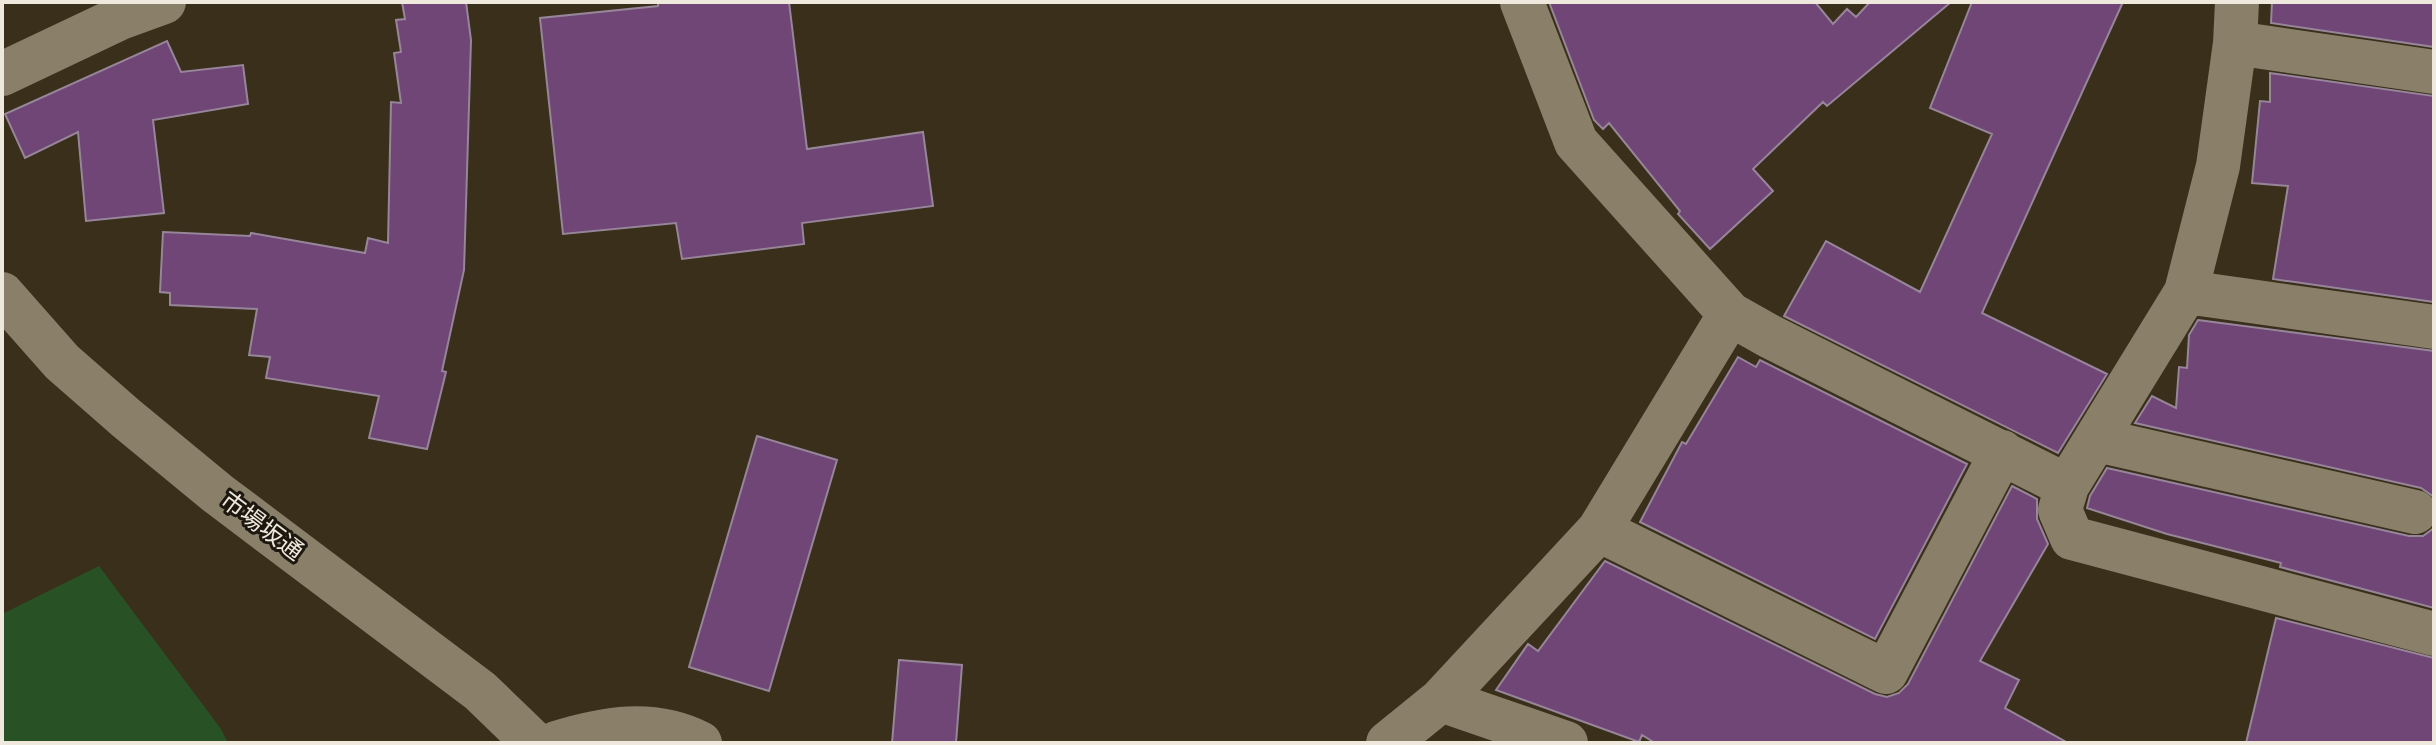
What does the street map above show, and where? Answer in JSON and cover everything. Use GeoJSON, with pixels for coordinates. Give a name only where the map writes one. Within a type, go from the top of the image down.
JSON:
{"type":"FeatureCollection","features":[{"type":"Feature","properties":{"kind":"street"},"geometry":{"type":"LineString","coordinates":[[2,74],[120,18],[164,2]]}},
{"type":"Feature","properties":{"kind":"street"},"geometry":{"type":"LineString","coordinates":[[1522,2],[1576,142],[1730,314],[2067,486]]}},
{"type":"Feature","properties":{"kind":"street"},"geometry":{"type":"LineString","coordinates":[[2434,72],[2236,22],[2218,166],[2186,292],[2067,486],[2060,510],[2072,538],[2434,634]]}},
{"type":"Feature","properties":{"kind":"street"},"geometry":{"type":"LineString","coordinates":[[2186,292],[2434,327]]}},
{"type":"Feature","properties":{"kind":"street","name":"市場坂通"},"geometry":{"type":"LineString","coordinates":[[2,294],[62,362],[126,418],[217,493],[480,691],[534,743]]}},
{"type":"Feature","properties":{"kind":"street"},"geometry":{"type":"LineString","coordinates":[[1388,743],[1441,700],[1599,530],[1730,314]]}},
{"type":"Feature","properties":{"kind":"street"},"geometry":{"type":"LineString","coordinates":[[2097,440],[2415,512]]}},
{"type":"Feature","properties":{"kind":"street"},"geometry":{"type":"LineString","coordinates":[[1599,530],[1886,672],[2002,452]]}},
{"type":"Feature","properties":{"kind":"street"},"geometry":{"type":"LineString","coordinates":[[1441,700],[1566,743]]}},
{"type":"Feature","properties":{"kind":"street"},"geometry":{"type":"LineString","coordinates":[[556,743],[590,732],[639,726],[700,743]]}},
{"type":"Feature","properties":{"kind":"green space"},"geometry":{"type":"Polygon","coordinates":[[[99,566],[221,729],[228,743],[2,743],[2,614],[99,566]]]}},
{"type":"Feature","properties":{"kind":"building"},"geometry":{"type":"Polygon","coordinates":[[[402,2],[466,2],[471,40],[464,270],[442,371],[446,372],[427,449],[369,438],[379,396],[266,378],[270,357],[249,355],[257,309],[170,305],[170,293],[160,292],[163,232],[250,236],[251,233],[365,253],[368,238],[388,243],[391,102],[401,103],[394,53],[401,52],[396,20],[405,19],[402,2]]]}},
{"type":"Feature","properties":{"kind":"building"},"geometry":{"type":"Polygon","coordinates":[[[658,2],[789,2],[807,149],[923,132],[933,206],[802,223],[804,244],[682,259],[676,223],[563,234],[540,18],[658,6],[658,2]]]}},
{"type":"Feature","properties":{"kind":"building"},"geometry":{"type":"Polygon","coordinates":[[[1549,2],[1815,2],[1833,24],[1847,9],[1856,17],[1870,2],[1951,2],[1827,106],[1823,102],[1753,169],[1773,191],[1710,249],[1678,214],[1680,211],[1609,123],[1603,129],[1594,120],[1549,2]]]}},
{"type":"Feature","properties":{"kind":"building"},"geometry":{"type":"Polygon","coordinates":[[[1972,2],[2123,2],[1982,313],[2107,374],[2058,453],[1784,316],[1826,241],[1920,292],[1992,134],[1930,108],[1972,2]]]}},
{"type":"Feature","properties":{"kind":"building"},"geometry":{"type":"Polygon","coordinates":[[[2272,2],[2434,2],[2434,47],[2271,23],[2272,2]]]}},
{"type":"Feature","properties":{"kind":"building"},"geometry":{"type":"Polygon","coordinates":[[[167,41],[181,72],[243,65],[248,104],[153,120],[164,213],[86,221],[78,132],[25,158],[5,114],[167,41]]]}},
{"type":"Feature","properties":{"kind":"building"},"geometry":{"type":"Polygon","coordinates":[[[2270,73],[2434,96],[2434,302],[2273,279],[2288,186],[2252,183],[2260,101],[2270,102],[2270,73]]]}},
{"type":"Feature","properties":{"kind":"building"},"geometry":{"type":"Polygon","coordinates":[[[2198,320],[2434,351],[2434,497],[2421,488],[2135,423],[2152,396],[2176,408],[2179,367],[2187,368],[2189,335],[2198,320]]]}},
{"type":"Feature","properties":{"kind":"building"},"geometry":{"type":"Polygon","coordinates":[[[1738,357],[1756,367],[1760,360],[1967,464],[1875,639],[1640,522],[1682,442],[1686,444],[1738,357]]]}},
{"type":"Feature","properties":{"kind":"building"},"geometry":{"type":"Polygon","coordinates":[[[757,436],[837,460],[769,691],[689,667],[757,436]]]}},
{"type":"Feature","properties":{"kind":"building"},"geometry":{"type":"Polygon","coordinates":[[[2107,468],[2409,536],[2423,536],[2434,528],[2434,608],[2280,567],[2281,563],[2167,534],[2087,508],[2090,496],[2107,468]]]}},
{"type":"Feature","properties":{"kind":"building"},"geometry":{"type":"Polygon","coordinates":[[[2012,486],[2037,499],[2037,519],[2048,544],[1980,661],[2019,680],[2005,708],[2068,743],[1655,743],[1642,735],[1639,742],[1496,690],[1528,644],[1538,651],[1605,561],[1875,694],[1887,697],[1899,693],[1908,684],[2012,486]]]}},
{"type":"Feature","properties":{"kind":"building"},"geometry":{"type":"Polygon","coordinates":[[[2276,618],[2434,658],[2434,743],[2246,743],[2276,618]]]}},
{"type":"Feature","properties":{"kind":"building"},"geometry":{"type":"Polygon","coordinates":[[[899,660],[962,665],[956,743],[892,743],[899,660]]]}}]}
